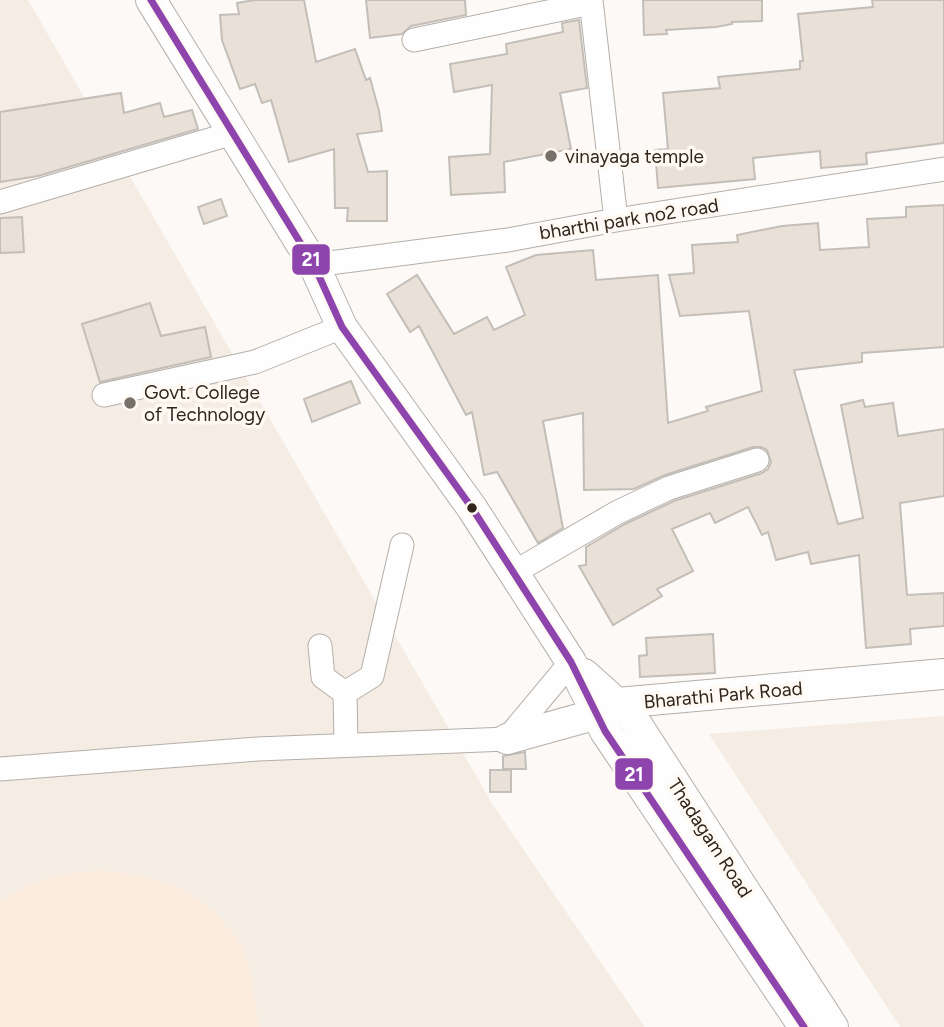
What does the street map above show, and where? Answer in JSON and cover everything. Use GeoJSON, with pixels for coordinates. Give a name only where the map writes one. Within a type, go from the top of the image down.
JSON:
{"type":"FeatureCollection","features":[{"type":"Feature","properties":{"kind":"main road","name":"Thadagam Road"},"geometry":{"type":"LineString","coordinates":[[151,0],[314,265],[342,327],[472,508],[570,662],[607,709],[613,743],[804,1027]]}},
{"type":"Feature","properties":{"kind":"main road","name":"Bharathi Park Road"},"geometry":{"type":"LineString","coordinates":[[507,739],[607,709],[944,674]]}},
{"type":"Feature","properties":{"kind":"main road","name":"Thadagam Road"},"geometry":{"type":"LineString","coordinates":[[607,709],[632,717],[833,1027]]}},
{"type":"Feature","properties":{"kind":"street"},"geometry":{"type":"LineString","coordinates":[[414,40],[591,2],[616,220]]}},
{"type":"Feature","properties":{"kind":"street"},"geometry":{"type":"LineString","coordinates":[[0,202],[233,133]]}},
{"type":"Feature","properties":{"kind":"street","name":"bharthi park no2 road"},"geometry":{"type":"LineString","coordinates":[[314,265],[508,240],[616,220],[944,169]]}},
{"type":"Feature","properties":{"kind":"street"},"geometry":{"type":"LineString","coordinates":[[104,395],[255,362],[342,327]]}},
{"type":"Feature","properties":{"kind":"street"},"geometry":{"type":"LineString","coordinates":[[513,573],[618,512],[669,488],[757,460]]}},
{"type":"Feature","properties":{"kind":"street"},"geometry":{"type":"LineString","coordinates":[[345,693],[372,676],[402,545]]}},
{"type":"Feature","properties":{"kind":"street"},"geometry":{"type":"LineString","coordinates":[[320,646],[323,677],[345,693]]}},
{"type":"Feature","properties":{"kind":"street"},"geometry":{"type":"LineString","coordinates":[[0,769],[258,749],[507,739],[570,662]]}},
{"type":"Feature","properties":{"kind":"street"},"geometry":{"type":"LineString","coordinates":[[345,693],[346,746]]}},
{"type":"Feature","properties":{"kind":"shaded area","name":"Govt. College of Technology"},"geometry":{"type":"Polygon","coordinates":[[[0,0],[28,0],[493,805],[645,1027],[0,1027],[0,0]]]}},
{"type":"Feature","properties":{"kind":"shaded area"},"geometry":{"type":"Polygon","coordinates":[[[944,716],[944,1027],[900,1027],[709,734],[944,716]]]}},
{"type":"Feature","properties":{"kind":"shaded area"},"geometry":{"type":"Polygon","coordinates":[[[100,870],[136,875],[169,884],[213,911],[237,938],[246,956],[259,1027],[0,1027],[0,903],[36,882],[100,870]]]}},
{"type":"Feature","properties":{"kind":"building"},"geometry":{"type":"Polygon","coordinates":[[[254,0],[304,0],[316,62],[355,49],[366,80],[370,78],[382,131],[357,134],[368,172],[387,171],[387,221],[347,221],[348,208],[335,208],[334,149],[289,162],[271,100],[262,103],[255,84],[240,89],[222,40],[220,15],[239,14],[237,3],[254,0]]]}},
{"type":"Feature","properties":{"kind":"building"},"geometry":{"type":"Polygon","coordinates":[[[366,0],[465,0],[466,15],[411,26],[402,34],[370,38],[366,0]]]}},
{"type":"Feature","properties":{"kind":"building"},"geometry":{"type":"Polygon","coordinates":[[[643,0],[762,0],[762,21],[732,22],[716,27],[666,30],[667,34],[644,35],[643,0]]]}},
{"type":"Feature","properties":{"kind":"building"},"geometry":{"type":"Polygon","coordinates":[[[872,0],[944,0],[944,143],[866,153],[867,164],[821,168],[820,151],[753,158],[755,179],[658,188],[655,150],[668,149],[663,93],[720,88],[718,77],[800,69],[800,61],[803,61],[798,14],[873,7],[872,0]]]}},
{"type":"Feature","properties":{"kind":"building"},"geometry":{"type":"Polygon","coordinates":[[[579,20],[587,88],[560,93],[571,149],[504,162],[505,192],[451,195],[449,157],[490,154],[492,85],[454,92],[450,64],[507,54],[506,44],[563,32],[562,23],[579,20]]]}},
{"type":"Feature","properties":{"kind":"building"},"geometry":{"type":"Polygon","coordinates":[[[121,93],[124,113],[160,103],[164,117],[192,110],[198,129],[38,176],[0,182],[0,112],[121,93]]]}},
{"type":"Feature","properties":{"kind":"building"},"geometry":{"type":"Polygon","coordinates":[[[221,199],[227,216],[204,224],[198,207],[221,199]]]}},
{"type":"Feature","properties":{"kind":"building"},"geometry":{"type":"Polygon","coordinates":[[[944,205],[944,347],[862,353],[862,362],[794,370],[838,524],[863,518],[841,405],[863,400],[865,407],[893,403],[898,436],[944,429],[944,496],[900,503],[907,595],[944,593],[944,626],[910,629],[911,644],[866,648],[859,555],[811,564],[808,552],[776,560],[768,532],[762,535],[748,507],[715,523],[710,513],[672,529],[693,571],[657,589],[662,596],[613,625],[579,566],[586,565],[586,547],[625,524],[674,501],[762,473],[768,469],[771,462],[767,450],[753,447],[665,475],[634,489],[584,490],[583,413],[543,421],[563,528],[538,543],[497,472],[484,475],[472,412],[466,415],[419,326],[410,332],[387,294],[417,275],[454,334],[487,317],[494,330],[525,315],[506,267],[536,255],[593,250],[596,280],[658,275],[668,423],[708,411],[706,407],[762,391],[749,311],[680,316],[669,275],[694,273],[692,245],[738,242],[737,235],[782,226],[818,223],[820,250],[869,247],[867,219],[906,217],[906,207],[944,205]]]}},
{"type":"Feature","properties":{"kind":"building"},"geometry":{"type":"Polygon","coordinates":[[[22,217],[24,252],[0,253],[0,218],[22,217]]]}},
{"type":"Feature","properties":{"kind":"building"},"geometry":{"type":"Polygon","coordinates":[[[150,303],[161,336],[205,327],[211,357],[100,382],[82,324],[150,303]]]}},
{"type":"Feature","properties":{"kind":"building"},"geometry":{"type":"Polygon","coordinates":[[[351,381],[360,403],[312,422],[304,399],[351,381]]]}},
{"type":"Feature","properties":{"kind":"building"},"geometry":{"type":"Polygon","coordinates":[[[713,634],[715,673],[640,677],[639,656],[647,655],[646,638],[713,634]]]}},
{"type":"Feature","properties":{"kind":"building"},"geometry":{"type":"Polygon","coordinates":[[[525,752],[526,769],[503,769],[503,756],[525,752]]]}},
{"type":"Feature","properties":{"kind":"building"},"geometry":{"type":"Polygon","coordinates":[[[490,770],[511,770],[511,792],[490,792],[490,770]]]}},
{"type":"Feature","properties":{"kind":"transit line","name":"21"},"geometry":{"type":"LineString","coordinates":[[151,0],[314,265],[342,327],[472,508],[571,662],[605,731],[804,1027]]}},
{"type":"Feature","properties":{"kind":"place","name":"vinayaga temple"},"geometry":{"type":"Point","coordinates":[551,156]}},
{"type":"Feature","properties":{"kind":"place","name":"Govt. College of Technology"},"geometry":{"type":"Point","coordinates":[130,403]}}]}
